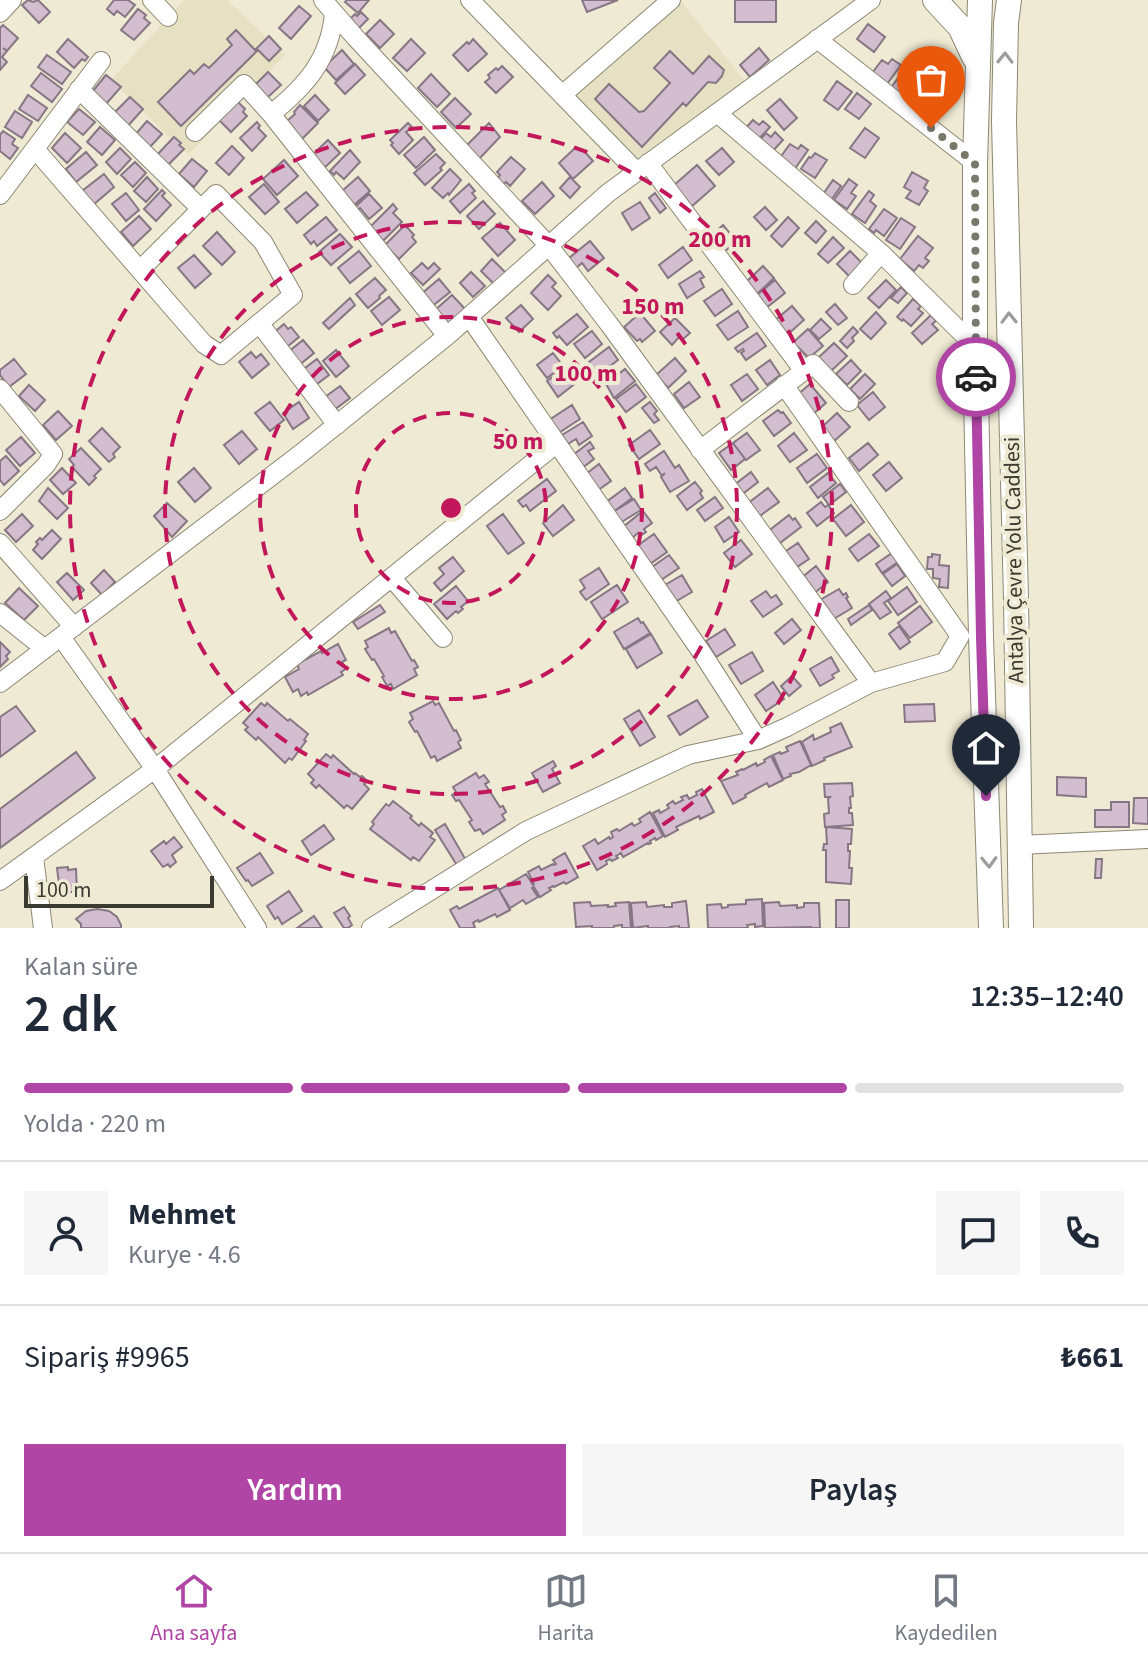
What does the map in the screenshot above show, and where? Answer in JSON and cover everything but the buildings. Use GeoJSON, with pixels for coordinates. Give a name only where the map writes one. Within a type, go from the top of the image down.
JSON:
{"type":"FeatureCollection","features":[{"type":"Feature","properties":{"kind":"highway"},"geometry":{"type":"LineString","coordinates":[[935,0],[960,27],[977,64]]}},
{"type":"Feature","properties":{"kind":"highway","name":"Antalya Çevre Yolu Caddesi"},"geometry":{"type":"LineString","coordinates":[[980,0],[975,163],[970,636],[990,927]]}},
{"type":"Feature","properties":{"kind":"highway","name":"Antalya Çevre Yolu Caddesi"},"geometry":{"type":"LineString","coordinates":[[1009,0],[1004,121],[1021,928]]}},
{"type":"Feature","properties":{"kind":"street"},"geometry":{"type":"LineString","coordinates":[[0,13],[12,0]]}},
{"type":"Feature","properties":{"kind":"street"},"geometry":{"type":"LineString","coordinates":[[152,0],[168,17]]}},
{"type":"Feature","properties":{"kind":"street"},"geometry":{"type":"LineString","coordinates":[[470,0],[562,95],[642,168],[804,371]]}},
{"type":"Feature","properties":{"kind":"street"},"geometry":{"type":"LineString","coordinates":[[562,95],[671,0]]}},
{"type":"Feature","properties":{"kind":"street"},"geometry":{"type":"LineString","coordinates":[[0,683],[337,425],[470,318],[608,193],[871,0]]}},
{"type":"Feature","properties":{"kind":"street"},"geometry":{"type":"LineString","coordinates":[[271,114],[312,75],[332,33],[328,7]]}},
{"type":"Feature","properties":{"kind":"street"},"geometry":{"type":"LineString","coordinates":[[328,7],[549,246],[871,683]]}},
{"type":"Feature","properties":{"kind":"street"},"geometry":{"type":"LineString","coordinates":[[817,39],[975,163]]}},
{"type":"Feature","properties":{"kind":"street"},"geometry":{"type":"LineString","coordinates":[[0,195],[101,61]]}},
{"type":"Feature","properties":{"kind":"street"},"geometry":{"type":"LineString","coordinates":[[195,132],[244,84],[447,336]]}},
{"type":"Feature","properties":{"kind":"street"},"geometry":{"type":"LineString","coordinates":[[79,89],[201,209]]}},
{"type":"Feature","properties":{"kind":"street"},"geometry":{"type":"LineString","coordinates":[[717,113],[881,253],[975,346]]}},
{"type":"Feature","properties":{"kind":"street"},"geometry":{"type":"LineString","coordinates":[[35,149],[204,344],[221,355],[293,295],[263,242],[216,194],[140,270]]}},
{"type":"Feature","properties":{"kind":"street"},"geometry":{"type":"LineString","coordinates":[[853,285],[881,253]]}},
{"type":"Feature","properties":{"kind":"street"},"geometry":{"type":"LineString","coordinates":[[470,318],[702,653],[758,740]]}},
{"type":"Feature","properties":{"kind":"street"},"geometry":{"type":"LineString","coordinates":[[259,323],[337,425]]}},
{"type":"Feature","properties":{"kind":"street"},"geometry":{"type":"LineString","coordinates":[[700,450],[813,364],[849,402]]}},
{"type":"Feature","properties":{"kind":"street"},"geometry":{"type":"LineString","coordinates":[[371,928],[526,831],[688,755],[758,740],[871,683],[945,662],[970,636],[784,385]]}},
{"type":"Feature","properties":{"kind":"street"},"geometry":{"type":"LineString","coordinates":[[0,389],[53,454],[0,511]]}},
{"type":"Feature","properties":{"kind":"street"},"geometry":{"type":"LineString","coordinates":[[0,881],[155,769],[556,444]]}},
{"type":"Feature","properties":{"kind":"street"},"geometry":{"type":"LineString","coordinates":[[0,543],[67,632],[257,928]]}},
{"type":"Feature","properties":{"kind":"street"},"geometry":{"type":"LineString","coordinates":[[392,578],[443,638]]}},
{"type":"Feature","properties":{"kind":"street"},"geometry":{"type":"LineString","coordinates":[[0,613],[45,649]]}},
{"type":"Feature","properties":{"kind":"street"},"geometry":{"type":"LineString","coordinates":[[1019,845],[1148,839]]}},
{"type":"Feature","properties":{"kind":"street"},"geometry":{"type":"LineString","coordinates":[[34,857],[43,928]]}},
{"type":"Feature","properties":{"kind":"shaded area"},"geometry":{"type":"Polygon","coordinates":[[[184,0],[227,0],[285,55],[189,154],[111,80],[184,0]]]}},
{"type":"Feature","properties":{"kind":"shaded area"},"geometry":{"type":"Polygon","coordinates":[[[661,0],[680,0],[745,81],[635,160],[561,83],[661,0]]]}},
{"type":"Feature","properties":{"kind":"way so far"},"geometry":{"type":"LineString","coordinates":[[931,128],[975,163],[976,377]]}},
{"type":"Feature","properties":{"kind":"route"},"geometry":{"type":"LineString","coordinates":[[976,377],[986,796]]}}]}
